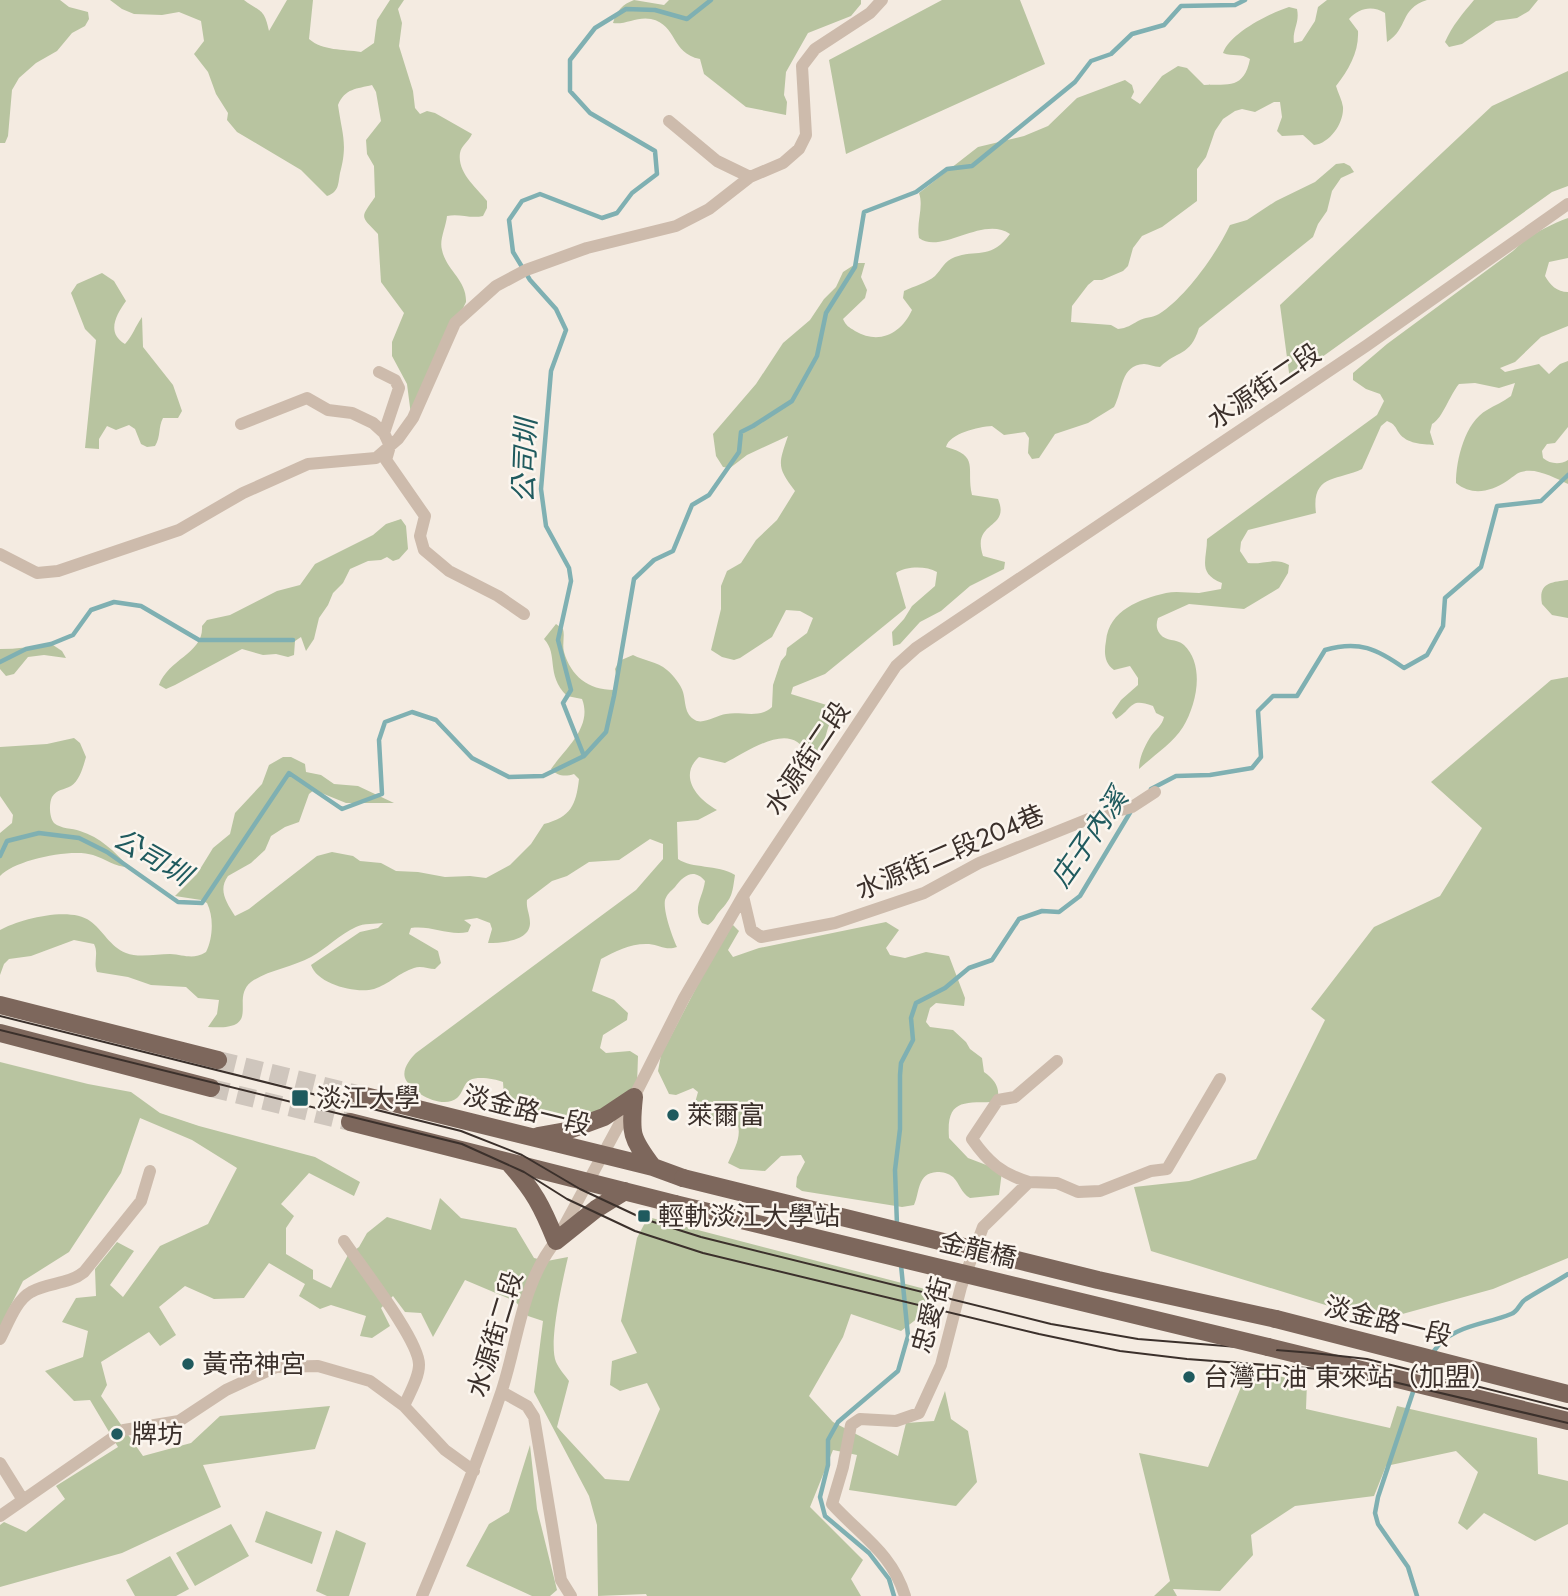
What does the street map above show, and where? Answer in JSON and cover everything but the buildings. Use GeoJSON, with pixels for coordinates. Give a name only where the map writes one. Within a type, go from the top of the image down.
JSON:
{"type":"FeatureCollection","features":[{"type":"Feature","properties":{"kind":"main road"},"geometry":{"type":"LineString","coordinates":[[0,1005],[218,1060]]}},
{"type":"Feature","properties":{"kind":"main road"},"geometry":{"type":"LineString","coordinates":[[0,1033],[211,1088]]}},
{"type":"Feature","properties":{"kind":"main road","name":"淡金路一段"},"geometry":{"type":"LineString","coordinates":[[357,1094],[653,1167],[683,1178]]}},
{"type":"Feature","properties":{"kind":"main road"},"geometry":{"type":"LineString","coordinates":[[532,1138],[566,1131],[604,1117],[634,1097]]}},
{"type":"Feature","properties":{"kind":"main road"},"geometry":{"type":"LineString","coordinates":[[634,1097],[630,1128],[640,1150],[653,1167]]}},
{"type":"Feature","properties":{"kind":"main road"},"geometry":{"type":"LineString","coordinates":[[350,1122],[625,1191]]}},
{"type":"Feature","properties":{"kind":"main road"},"geometry":{"type":"LineString","coordinates":[[509,1163],[531,1188],[556,1241],[596,1209],[625,1191]]}},
{"type":"Feature","properties":{"kind":"main road","name":"金龍橋"},"geometry":{"type":"LineString","coordinates":[[683,1178],[1088,1278],[1276,1319]]}},
{"type":"Feature","properties":{"kind":"main road","name":"金龍橋"},"geometry":{"type":"LineString","coordinates":[[625,1191],[1268,1347]]}},
{"type":"Feature","properties":{"kind":"main road","name":"淡金路一段"},"geometry":{"type":"LineString","coordinates":[[1276,1319],[1568,1394]]}},
{"type":"Feature","properties":{"kind":"main road","name":"淡金路一段"},"geometry":{"type":"LineString","coordinates":[[1268,1347],[1568,1421]]}},
{"type":"Feature","properties":{"kind":"street"},"geometry":{"type":"LineString","coordinates":[[0,554],[37,573],[58,571],[180,530],[243,494],[308,464],[376,458],[390,446],[413,418],[455,323],[496,286],[520,272],[587,248],[676,226],[709,209],[750,177],[783,163],[799,149],[806,135],[802,66],[815,49],[870,13],[882,0]]}},
{"type":"Feature","properties":{"kind":"street"},"geometry":{"type":"LineString","coordinates":[[669,121],[718,161],[750,177]]}},
{"type":"Feature","properties":{"kind":"street","name":"水源街二段"},"geometry":{"type":"LineString","coordinates":[[422,1596],[474,1471],[502,1392],[519,1320],[543,1257],[556,1241],[684,998],[743,896],[896,666],[916,648],[1366,346],[1568,204]]}},
{"type":"Feature","properties":{"kind":"street"},"geometry":{"type":"LineString","coordinates":[[379,372],[394,380],[400,388],[384,433]]}},
{"type":"Feature","properties":{"kind":"street"},"geometry":{"type":"LineString","coordinates":[[241,424],[307,398],[328,410],[352,413],[373,423],[384,433],[390,446],[386,460],[425,516],[420,536],[424,550],[449,572],[498,596],[524,614]]}},
{"type":"Feature","properties":{"kind":"street","name":"水源街二段204巷"},"geometry":{"type":"LineString","coordinates":[[743,896],[751,930],[761,937],[835,923],[924,892],[979,863],[1091,818],[1132,807],[1155,792]]}},
{"type":"Feature","properties":{"kind":"street"},"geometry":{"type":"LineString","coordinates":[[1058,1061],[1015,1097],[998,1100],[971,1139],[981,1153],[1008,1176],[1029,1182],[1057,1183],[1078,1192],[1100,1191],[1151,1171],[1167,1169],[1220,1079]]}},
{"type":"Feature","properties":{"kind":"street"},"geometry":{"type":"LineString","coordinates":[[0,1339],[18,1305],[30,1292],[75,1280],[84,1272],[141,1201],[150,1171]]}},
{"type":"Feature","properties":{"kind":"street","name":"忠愛街"},"geometry":{"type":"LineString","coordinates":[[905,1596],[900,1578],[881,1550],[854,1528],[832,1504],[843,1467],[850,1425],[860,1419],[896,1421],[919,1413],[942,1365],[961,1287],[983,1227],[1029,1182]]}},
{"type":"Feature","properties":{"kind":"street"},"geometry":{"type":"LineString","coordinates":[[344,1241],[405,1330],[416,1351],[419,1366],[404,1406]]}},
{"type":"Feature","properties":{"kind":"street"},"geometry":{"type":"LineString","coordinates":[[0,1516],[124,1430],[179,1421],[226,1390],[276,1367],[318,1366],[370,1381],[404,1406],[445,1450],[474,1471]]}},
{"type":"Feature","properties":{"kind":"street"},"geometry":{"type":"LineString","coordinates":[[502,1392],[527,1406],[534,1417],[561,1580],[571,1596]]}},
{"type":"Feature","properties":{"kind":"street"},"geometry":{"type":"LineString","coordinates":[[0,1463],[23,1500]]}},
{"type":"Feature","properties":{"kind":"green space"},"geometry":{"type":"Polygon","coordinates":[[[0,0],[60,0],[69,7],[88,12],[89,19],[85,26],[72,33],[57,51],[36,63],[19,78],[12,90],[5,143],[0,143],[0,0]]]}},
{"type":"Feature","properties":{"kind":"green space"},"geometry":{"type":"Polygon","coordinates":[[[110,0],[244,0],[263,15],[269,31],[287,0],[313,0],[309,39],[327,48],[361,52],[374,43],[377,20],[390,0],[404,0],[398,9],[402,23],[399,46],[413,91],[415,108],[420,114],[427,111],[435,113],[472,134],[461,150],[460,160],[469,180],[487,201],[483,216],[447,216],[441,246],[444,257],[463,287],[466,302],[411,415],[407,384],[392,356],[392,342],[404,313],[381,282],[378,234],[364,217],[375,197],[374,166],[367,154],[366,140],[381,121],[376,92],[372,85],[348,92],[338,105],[344,154],[337,187],[327,196],[301,170],[237,132],[227,120],[228,113],[216,94],[208,72],[194,54],[204,41],[201,21],[179,12],[162,15],[134,14],[110,0]]]}},
{"type":"Feature","properties":{"kind":"green space"},"geometry":{"type":"Polygon","coordinates":[[[634,0],[664,5],[669,0],[861,0],[861,4],[851,16],[808,33],[786,72],[786,115],[746,107],[704,74],[700,59],[683,51],[660,22],[646,18],[613,23],[620,8],[634,0]]]}},
{"type":"Feature","properties":{"kind":"green space"},"geometry":{"type":"Polygon","coordinates":[[[942,0],[1020,0],[1045,64],[846,154],[829,60],[942,0]]]}},
{"type":"Feature","properties":{"kind":"green space"},"geometry":{"type":"Polygon","coordinates":[[[1327,0],[1427,0],[1412,8],[1399,31],[1387,42],[1385,13],[1366,9],[1349,19],[1358,31],[1355,53],[1336,86],[1343,113],[1335,131],[1320,143],[1314,145],[1303,135],[1282,136],[1277,131],[1282,117],[1280,102],[1274,102],[1255,112],[1242,109],[1235,111],[1223,119],[1215,131],[1206,157],[1197,169],[1197,201],[1162,227],[1142,236],[1133,248],[1128,266],[1123,271],[1102,280],[1094,280],[1088,285],[1072,306],[1071,322],[1111,325],[1118,329],[1159,314],[1179,297],[1199,274],[1230,225],[1247,220],[1276,201],[1315,182],[1336,164],[1344,163],[1354,172],[1341,178],[1332,191],[1327,211],[1313,237],[1199,328],[1187,349],[1160,367],[1144,364],[1130,369],[1123,380],[1114,407],[1088,423],[1055,434],[1039,458],[1032,459],[1028,453],[1029,438],[1025,432],[1004,435],[992,426],[972,429],[953,438],[946,447],[964,454],[968,459],[972,495],[998,499],[1001,509],[999,516],[982,536],[981,544],[983,556],[1005,562],[1004,569],[970,586],[941,611],[920,622],[900,644],[893,646],[892,632],[912,606],[935,586],[937,572],[917,568],[896,573],[906,608],[825,674],[793,687],[791,694],[840,711],[829,725],[821,748],[813,754],[807,755],[800,744],[791,739],[781,738],[757,746],[725,763],[699,757],[693,764],[690,779],[693,786],[703,800],[717,810],[698,820],[677,822],[678,859],[735,875],[733,887],[727,903],[708,925],[702,923],[698,912],[705,881],[697,875],[686,876],[665,900],[670,930],[677,947],[636,945],[601,959],[592,991],[614,1000],[628,1013],[627,1020],[603,1035],[600,1048],[606,1053],[630,1051],[638,1056],[637,1085],[632,1091],[580,1121],[522,1106],[504,1096],[503,1082],[491,1079],[470,1080],[457,1098],[444,1102],[436,1101],[420,1094],[408,1084],[405,1071],[416,1053],[636,890],[663,859],[663,844],[650,839],[619,860],[589,862],[567,876],[552,881],[527,900],[529,929],[514,940],[488,943],[492,929],[490,923],[477,918],[464,920],[471,925],[468,932],[411,928],[409,934],[438,951],[441,963],[435,969],[419,967],[409,970],[374,989],[357,990],[338,986],[321,977],[311,965],[360,932],[378,928],[383,923],[356,927],[311,957],[251,982],[245,989],[241,1019],[236,1024],[225,1027],[208,1027],[217,1014],[219,1000],[198,998],[186,987],[151,985],[128,977],[97,972],[94,944],[74,940],[31,956],[9,959],[0,975],[0,930],[20,922],[58,914],[90,921],[115,947],[131,954],[193,956],[206,952],[212,928],[207,903],[175,896],[197,874],[213,848],[230,834],[235,813],[262,784],[269,765],[283,757],[291,757],[305,764],[306,772],[321,775],[334,784],[358,786],[394,803],[346,803],[314,790],[309,794],[299,822],[271,836],[265,850],[251,863],[228,876],[223,891],[235,916],[249,909],[317,856],[332,852],[353,856],[360,861],[381,863],[396,871],[445,877],[486,878],[510,865],[531,844],[544,824],[566,814],[574,803],[578,788],[579,779],[574,774],[561,775],[551,769],[576,737],[584,719],[582,699],[567,696],[556,680],[551,652],[544,639],[556,624],[563,629],[564,652],[571,668],[582,680],[596,687],[614,690],[618,684],[615,669],[619,661],[633,655],[659,665],[672,675],[682,689],[687,711],[695,720],[702,721],[732,713],[756,714],[767,711],[772,707],[773,685],[787,648],[807,633],[813,618],[800,611],[786,610],[772,637],[734,660],[711,650],[721,609],[721,586],[727,571],[741,563],[756,540],[777,520],[795,491],[781,465],[788,436],[747,455],[730,468],[723,467],[716,456],[713,434],[756,384],[783,343],[810,320],[836,287],[843,272],[857,263],[865,263],[861,277],[867,290],[865,298],[843,319],[855,331],[881,337],[902,325],[912,310],[903,298],[904,291],[932,278],[951,259],[990,251],[1003,242],[1010,234],[999,229],[975,231],[939,242],[928,242],[919,238],[919,193],[978,147],[1024,136],[1048,126],[1077,98],[1125,80],[1132,85],[1134,92],[1131,98],[1140,104],[1162,76],[1178,66],[1187,68],[1204,85],[1234,83],[1244,76],[1250,59],[1223,53],[1234,38],[1262,19],[1289,7],[1297,9],[1294,43],[1302,41],[1315,21],[1318,7],[1327,0]]]}},
{"type":"Feature","properties":{"kind":"green space"},"geometry":{"type":"Polygon","coordinates":[[[1474,0],[1538,0],[1529,11],[1517,18],[1496,21],[1462,44],[1449,47],[1445,42],[1448,36],[1474,0]]]}},
{"type":"Feature","properties":{"kind":"green space"},"geometry":{"type":"Polygon","coordinates":[[[1568,71],[1568,186],[1552,192],[1290,380],[1280,305],[1492,106],[1568,71]]]}},
{"type":"Feature","properties":{"kind":"green space"},"geometry":{"type":"Polygon","coordinates":[[[1568,218],[1568,258],[1549,262],[1545,276],[1554,287],[1568,292],[1568,326],[1541,337],[1515,362],[1500,368],[1505,372],[1539,364],[1549,374],[1568,361],[1568,427],[1555,443],[1547,444],[1542,451],[1543,458],[1549,462],[1568,460],[1568,484],[1533,471],[1519,473],[1488,490],[1468,490],[1456,483],[1463,442],[1473,423],[1487,410],[1511,396],[1515,383],[1499,388],[1475,383],[1459,384],[1432,424],[1430,432],[1434,445],[1406,439],[1387,421],[1381,426],[1362,469],[1322,485],[1316,500],[1316,513],[1248,530],[1241,542],[1240,551],[1248,563],[1274,561],[1289,565],[1288,573],[1279,588],[1244,609],[1189,604],[1158,618],[1160,634],[1181,643],[1191,653],[1197,685],[1188,718],[1179,733],[1139,769],[1145,747],[1164,717],[1156,713],[1153,706],[1140,703],[1132,705],[1116,719],[1112,713],[1121,700],[1138,685],[1138,678],[1130,666],[1114,670],[1107,661],[1106,641],[1113,621],[1136,603],[1166,593],[1199,593],[1221,589],[1222,583],[1206,570],[1207,539],[1377,415],[1384,401],[1380,394],[1353,380],[1353,373],[1387,344],[1525,240],[1568,218]]]}},
{"type":"Feature","properties":{"kind":"green space"},"geometry":{"type":"Polygon","coordinates":[[[102,273],[114,281],[126,301],[116,318],[116,335],[125,344],[142,317],[143,347],[173,385],[182,411],[178,418],[163,418],[155,446],[147,447],[141,444],[135,429],[129,425],[116,430],[107,426],[99,439],[99,449],[85,448],[96,340],[85,329],[71,293],[77,284],[102,273]]]}},
{"type":"Feature","properties":{"kind":"green space"},"geometry":{"type":"Polygon","coordinates":[[[401,519],[406,526],[408,549],[399,559],[393,561],[387,557],[350,569],[319,618],[314,639],[306,651],[301,637],[295,641],[294,655],[288,657],[263,655],[242,649],[166,689],[159,685],[170,669],[192,650],[207,620],[230,615],[277,591],[300,585],[315,564],[373,535],[386,524],[401,519]]]}},
{"type":"Feature","properties":{"kind":"green space"},"geometry":{"type":"Polygon","coordinates":[[[1568,580],[1568,618],[1552,615],[1542,604],[1542,592],[1551,583],[1568,580]]]}},
{"type":"Feature","properties":{"kind":"green space"},"geometry":{"type":"Polygon","coordinates":[[[50,643],[62,651],[66,658],[44,655],[28,657],[14,674],[6,676],[0,669],[0,649],[50,643]]]}},
{"type":"Feature","properties":{"kind":"green space"},"geometry":{"type":"Polygon","coordinates":[[[1568,677],[1568,1258],[1493,1289],[1377,1321],[1151,1251],[1134,1187],[1189,1181],[1256,1159],[1325,1020],[1311,1009],[1374,927],[1440,896],[1482,828],[1431,782],[1551,680],[1568,677]]]}},
{"type":"Feature","properties":{"kind":"green space"},"geometry":{"type":"Polygon","coordinates":[[[74,738],[80,743],[86,757],[77,780],[52,797],[52,820],[60,826],[80,831],[101,841],[129,867],[93,855],[72,853],[30,860],[0,876],[0,833],[12,823],[13,815],[0,796],[0,747],[47,744],[74,738]]]}},
{"type":"Feature","properties":{"kind":"green space"},"geometry":{"type":"Polygon","coordinates":[[[886,922],[899,930],[886,948],[890,955],[905,958],[926,952],[949,956],[965,998],[964,1006],[936,1003],[930,1008],[926,1022],[930,1027],[953,1030],[966,1042],[970,1049],[982,1058],[984,1072],[994,1081],[998,1093],[997,1102],[967,1103],[954,1109],[949,1125],[949,1138],[968,1158],[1002,1171],[999,1195],[970,1198],[953,1177],[937,1172],[923,1179],[914,1205],[902,1207],[802,1191],[796,1187],[797,1177],[805,1162],[801,1155],[781,1156],[765,1171],[740,1169],[728,1163],[739,1135],[735,1118],[696,1122],[691,1117],[698,1092],[693,1088],[676,1095],[669,1094],[658,1071],[661,1055],[727,929],[733,925],[739,931],[728,950],[733,957],[759,948],[886,922]]]}},
{"type":"Feature","properties":{"kind":"green space"},"geometry":{"type":"Polygon","coordinates":[[[0,1062],[131,1092],[160,1113],[315,1157],[360,1182],[354,1196],[309,1173],[281,1204],[294,1216],[286,1228],[286,1254],[313,1270],[313,1279],[331,1288],[348,1255],[359,1247],[367,1233],[387,1217],[431,1230],[440,1198],[461,1218],[516,1228],[534,1258],[547,1261],[568,1257],[557,1311],[554,1353],[560,1370],[569,1381],[557,1427],[605,1479],[629,1481],[660,1409],[647,1383],[620,1391],[610,1385],[612,1361],[637,1353],[621,1321],[637,1238],[648,1217],[948,1295],[901,1331],[851,1314],[843,1337],[809,1396],[833,1422],[898,1456],[906,1423],[934,1421],[945,1391],[951,1419],[968,1431],[977,1482],[956,1506],[849,1490],[857,1455],[833,1450],[810,1507],[863,1560],[851,1579],[861,1596],[598,1596],[597,1525],[589,1496],[534,1392],[543,1321],[528,1316],[515,1301],[465,1280],[433,1337],[421,1313],[405,1312],[393,1296],[381,1308],[390,1326],[372,1338],[360,1336],[366,1316],[331,1305],[320,1309],[299,1296],[305,1284],[269,1263],[244,1298],[214,1299],[185,1286],[159,1307],[176,1335],[160,1346],[149,1332],[101,1362],[107,1385],[101,1396],[143,1456],[191,1443],[220,1416],[330,1406],[315,1449],[203,1465],[221,1507],[122,1553],[0,1587],[0,1525],[4,1522],[26,1532],[65,1499],[56,1486],[118,1447],[90,1400],[74,1401],[45,1371],[83,1357],[88,1331],[62,1322],[76,1298],[96,1296],[95,1269],[117,1242],[134,1251],[110,1285],[123,1297],[160,1246],[208,1224],[237,1168],[192,1140],[140,1118],[121,1173],[69,1252],[23,1281],[0,1327],[0,1062]]]}},
{"type":"Feature","properties":{"kind":"green space"},"geometry":{"type":"Polygon","coordinates":[[[1248,1370],[1307,1382],[1306,1409],[1390,1428],[1397,1406],[1537,1438],[1538,1474],[1568,1481],[1568,1524],[1535,1541],[1484,1513],[1467,1530],[1458,1523],[1478,1472],[1456,1451],[1386,1466],[1374,1496],[1295,1506],[1251,1535],[1253,1555],[1220,1591],[1173,1589],[1177,1596],[1154,1596],[1170,1581],[1139,1453],[1208,1467],[1248,1370]]]}},
{"type":"Feature","properties":{"kind":"green space"},"geometry":{"type":"Polygon","coordinates":[[[530,1445],[537,1509],[557,1590],[550,1596],[532,1596],[466,1566],[489,1524],[509,1512],[530,1445]]]}},
{"type":"Feature","properties":{"kind":"green space"},"geometry":{"type":"Polygon","coordinates":[[[266,1511],[322,1532],[312,1564],[255,1542],[266,1511]]]}},
{"type":"Feature","properties":{"kind":"green space"},"geometry":{"type":"Polygon","coordinates":[[[231,1524],[249,1556],[195,1586],[176,1553],[231,1524]]]}},
{"type":"Feature","properties":{"kind":"green space"},"geometry":{"type":"Polygon","coordinates":[[[336,1530],[366,1543],[349,1596],[327,1596],[316,1591],[336,1530]]]}},
{"type":"Feature","properties":{"kind":"green space"},"geometry":{"type":"Polygon","coordinates":[[[170,1556],[189,1589],[176,1596],[135,1596],[126,1580],[170,1556]]]}},
{"type":"Feature","properties":{"kind":"waterway","name":"公司圳"},"geometry":{"type":"LineString","coordinates":[[0,856],[7,841],[39,833],[79,838],[107,852],[178,902],[202,903],[289,773],[342,809],[382,794],[379,740],[385,722],[412,712],[436,720],[472,758],[509,777],[543,776],[584,756],[563,703],[571,690],[558,640],[571,581],[569,568],[546,526],[541,489],[551,371],[566,330],[556,309],[530,280],[513,252],[509,220],[522,201],[540,194],[602,218],[617,213],[632,193],[657,174],[655,151],[590,113],[570,91],[570,60],[595,28],[626,9],[655,10],[687,19],[711,0]]}},
{"type":"Feature","properties":{"kind":"waterway"},"geometry":{"type":"LineString","coordinates":[[584,756],[606,732],[634,579],[654,560],[673,551],[692,505],[709,495],[739,452],[741,432],[792,401],[817,356],[826,313],[855,267],[864,212],[916,192],[947,169],[972,166],[1075,82],[1091,61],[1111,54],[1132,34],[1164,25],[1181,6],[1235,5],[1245,0]]}},
{"type":"Feature","properties":{"kind":"waterway","name":"庄子內溪"},"geometry":{"type":"LineString","coordinates":[[1151,789],[1176,776],[1210,775],[1252,768],[1261,757],[1258,711],[1273,696],[1297,696],[1325,650],[1348,646],[1367,648],[1404,668],[1427,655],[1443,626],[1445,598],[1481,567],[1497,506],[1541,501],[1568,475]]}},
{"type":"Feature","properties":{"kind":"waterway"},"geometry":{"type":"LineString","coordinates":[[0,662],[26,649],[51,644],[73,635],[91,610],[114,602],[141,606],[199,640],[293,640]]}},
{"type":"Feature","properties":{"kind":"waterway","name":"庄子內溪"},"geometry":{"type":"LineString","coordinates":[[897,1225],[895,1170],[900,1129],[901,1063],[913,1040],[911,1018],[916,1003],[945,988],[969,968],[992,960],[1019,919],[1042,911],[1059,912],[1080,896],[1131,811]]}},
{"type":"Feature","properties":{"kind":"waterway","name":"庄子內溪"},"geometry":{"type":"LineString","coordinates":[[894,1596],[889,1579],[869,1553],[825,1516],[820,1497],[828,1465],[828,1440],[838,1422],[898,1371],[908,1336],[901,1265]]}},
{"type":"Feature","properties":{"kind":"waterway"},"geometry":{"type":"LineString","coordinates":[[1434,1351],[1441,1342],[1459,1331],[1514,1313],[1526,1299],[1568,1274]]}},
{"type":"Feature","properties":{"kind":"waterway"},"geometry":{"type":"LineString","coordinates":[[1413,1392],[1375,1513],[1378,1524],[1408,1567],[1417,1596]]}},
{"type":"Feature","properties":{"kind":"tunnel"},"geometry":{"type":"LineString","coordinates":[[218,1060],[357,1094]]}},
{"type":"Feature","properties":{"kind":"tunnel"},"geometry":{"type":"LineString","coordinates":[[211,1088],[350,1122]]}},
{"type":"Feature","properties":{"kind":"tram line"},"geometry":{"type":"LineString","coordinates":[[0,1016],[461,1131],[522,1155],[580,1189],[644,1219],[701,1237],[1051,1324],[1138,1339],[1367,1359],[1568,1409]]}},
{"type":"Feature","properties":{"kind":"tram line"},"geometry":{"type":"LineString","coordinates":[[0,1030],[462,1144],[524,1172],[567,1199],[635,1231],[703,1253],[1120,1351],[1347,1371],[1568,1423]]}},
{"type":"Feature","properties":{"kind":"place","name":"淡江大學"},"geometry":{"type":"Point","coordinates":[300,1098]}},
{"type":"Feature","properties":{"kind":"place","name":"萊爾富"},"geometry":{"type":"Point","coordinates":[673,1115]}},
{"type":"Feature","properties":{"kind":"place","name":"輕軌淡江大學站"},"geometry":{"type":"Point","coordinates":[644,1216]}},
{"type":"Feature","properties":{"kind":"place","name":"黃帝神宮"},"geometry":{"type":"Point","coordinates":[188,1364]}},
{"type":"Feature","properties":{"kind":"place","name":"台灣中油 東來站（加盟）"},"geometry":{"type":"Point","coordinates":[1189,1377]}},
{"type":"Feature","properties":{"kind":"place","name":"牌坊"},"geometry":{"type":"Point","coordinates":[117,1434]}}]}
